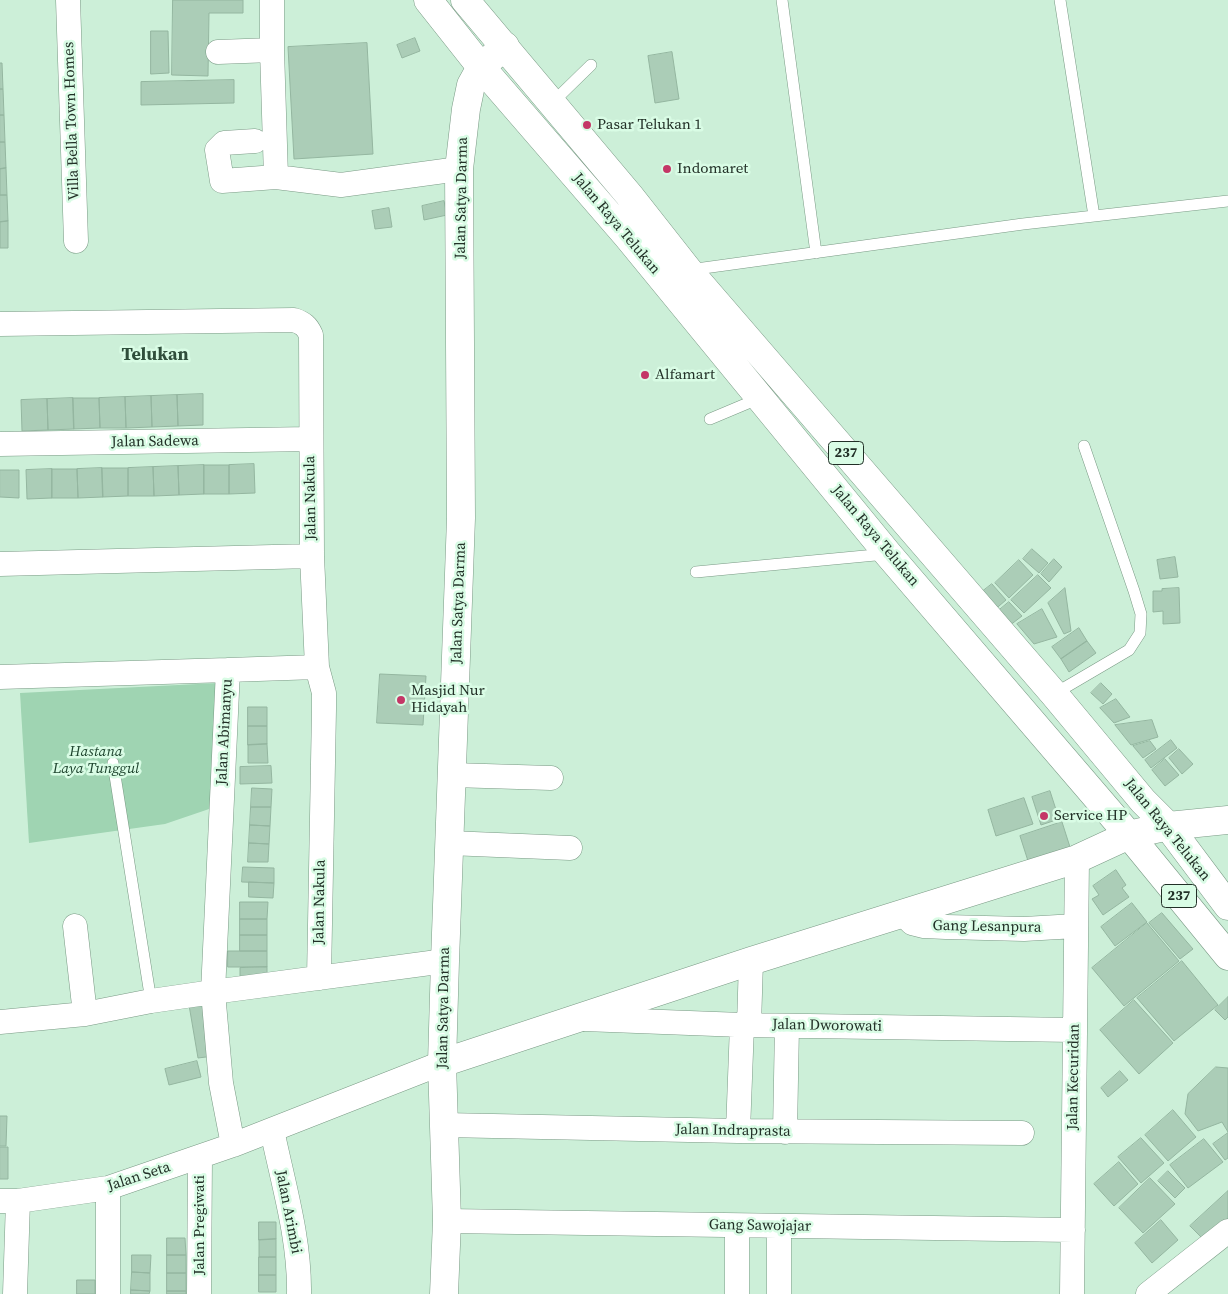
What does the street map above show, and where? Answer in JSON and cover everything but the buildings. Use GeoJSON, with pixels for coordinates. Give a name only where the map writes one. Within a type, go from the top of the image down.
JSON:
{"type":"FeatureCollection","features":[{"type":"Feature","properties":{"kind":"main road","name":"Jalan Raya Telukan"},"geometry":{"type":"LineString","coordinates":[[428,0],[481,67],[628,237],[888,554],[1129,836],[1228,956]]}},
{"type":"Feature","properties":{"kind":"main road","name":"Jalan Raya Telukan"},"geometry":{"type":"LineString","coordinates":[[465,0],[629,195],[688,270],[1054,694],[1143,801],[1168,826],[1228,906]]}},
{"type":"Feature","properties":{"kind":"main road","name":"Jalan Satya Darma"},"geometry":{"type":"LineString","coordinates":[[444,1294],[447,1221],[442,1063],[444,961],[461,518],[459,170],[467,101],[471,85],[481,67],[505,46]]}},
{"type":"Feature","properties":{"kind":"main road"},"geometry":{"type":"LineString","coordinates":[[442,1063],[751,961],[1076,859],[1129,836],[1168,826],[1228,820]]}},
{"type":"Feature","properties":{"kind":"street","name":"Villa Bella Town Homes"},"geometry":{"type":"LineString","coordinates":[[68,0],[76,242]]}},
{"type":"Feature","properties":{"kind":"street"},"geometry":{"type":"LineString","coordinates":[[272,0],[276,177]]}},
{"type":"Feature","properties":{"kind":"street"},"geometry":{"type":"LineString","coordinates":[[218,52],[272,50]]}},
{"type":"Feature","properties":{"kind":"street"},"geometry":{"type":"LineString","coordinates":[[255,141],[224,143],[220,146],[217,150],[222,181],[276,177],[341,185],[459,170]]}},
{"type":"Feature","properties":{"kind":"street","name":"Jalan Nakula"},"geometry":{"type":"LineString","coordinates":[[0,324],[294,320],[303,323],[308,328],[311,335],[312,556],[317,667],[324,693],[319,978]]}},
{"type":"Feature","properties":{"kind":"street","name":"Jalan Sadewa"},"geometry":{"type":"LineString","coordinates":[[0,444],[310,440]]}},
{"type":"Feature","properties":{"kind":"street"},"geometry":{"type":"LineString","coordinates":[[0,564],[312,556]]}},
{"type":"Feature","properties":{"kind":"street"},"geometry":{"type":"LineString","coordinates":[[228,670],[317,667]]}},
{"type":"Feature","properties":{"kind":"street","name":"Jalan Abimanyu"},"geometry":{"type":"LineString","coordinates":[[0,678],[228,670],[213,992],[221,1083],[233,1145]]}},
{"type":"Feature","properties":{"kind":"street"},"geometry":{"type":"LineString","coordinates":[[452,775],[551,778]]}},
{"type":"Feature","properties":{"kind":"street"},"geometry":{"type":"LineString","coordinates":[[449,844],[570,848]]}},
{"type":"Feature","properties":{"kind":"street","name":"Jalan Kecuridan"},"geometry":{"type":"LineString","coordinates":[[1072,1294],[1076,859]]}},
{"type":"Feature","properties":{"kind":"street","name":"Gang Lesanpura"},"geometry":{"type":"LineString","coordinates":[[902,913],[912,923],[946,928],[1024,929],[1076,926]]}},
{"type":"Feature","properties":{"kind":"street"},"geometry":{"type":"LineString","coordinates":[[75,926],[85,1014]]}},
{"type":"Feature","properties":{"kind":"street"},"geometry":{"type":"LineString","coordinates":[[0,1022],[85,1014],[152,1001],[444,961]]}},
{"type":"Feature","properties":{"kind":"street"},"geometry":{"type":"LineString","coordinates":[[738,1131],[751,961]]}},
{"type":"Feature","properties":{"kind":"street","name":"Jalan Dworowati"},"geometry":{"type":"LineString","coordinates":[[580,1018],[786,1026],[1075,1030]]}},
{"type":"Feature","properties":{"kind":"street"},"geometry":{"type":"LineString","coordinates":[[785,1132],[786,1026]]}},
{"type":"Feature","properties":{"kind":"street","name":"Jalan Seta"},"geometry":{"type":"LineString","coordinates":[[9,1201],[108,1188],[233,1145],[442,1063]]}},
{"type":"Feature","properties":{"kind":"street","name":"Jalan Indraprasta"},"geometry":{"type":"LineString","coordinates":[[444,1125],[785,1132],[1022,1133]]}},
{"type":"Feature","properties":{"kind":"street","name":"Jalan Arimbi"},"geometry":{"type":"LineString","coordinates":[[272,1130],[290,1214],[299,1274],[298,1294]]}},
{"type":"Feature","properties":{"kind":"street","name":"Jalan Pregiwati"},"geometry":{"type":"LineString","coordinates":[[199,1294],[200,1157]]}},
{"type":"Feature","properties":{"kind":"street"},"geometry":{"type":"LineString","coordinates":[[108,1188],[108,1294]]}},
{"type":"Feature","properties":{"kind":"street"},"geometry":{"type":"LineString","coordinates":[[9,1201],[15,1294]]}},
{"type":"Feature","properties":{"kind":"street","name":"Gang Sawojajar"},"geometry":{"type":"LineString","coordinates":[[447,1221],[1073,1230]]}},
{"type":"Feature","properties":{"kind":"street"},"geometry":{"type":"LineString","coordinates":[[737,1294],[738,1226]]}},
{"type":"Feature","properties":{"kind":"street"},"geometry":{"type":"LineString","coordinates":[[779,1226],[779,1294]]}},
{"type":"Feature","properties":{"kind":"street"},"geometry":{"type":"LineString","coordinates":[[1148,1294],[1228,1231]]}},
{"type":"Feature","properties":{"kind":"lane"},"geometry":{"type":"LineString","coordinates":[[782,0],[816,253]]}},
{"type":"Feature","properties":{"kind":"lane"},"geometry":{"type":"LineString","coordinates":[[1060,0],[1094,216]]}},
{"type":"Feature","properties":{"kind":"lane"},"geometry":{"type":"LineString","coordinates":[[551,104],[591,66]]}},
{"type":"Feature","properties":{"kind":"lane"},"geometry":{"type":"LineString","coordinates":[[688,270],[1094,216],[1228,201]]}},
{"type":"Feature","properties":{"kind":"lane"},"geometry":{"type":"LineString","coordinates":[[710,419],[760,398]]}},
{"type":"Feature","properties":{"kind":"lane"},"geometry":{"type":"LineString","coordinates":[[1054,694],[1129,650],[1140,633],[1141,614],[1084,446]]}},
{"type":"Feature","properties":{"kind":"lane"},"geometry":{"type":"LineString","coordinates":[[696,572],[888,554]]}},
{"type":"Feature","properties":{"kind":"lane"},"geometry":{"type":"LineString","coordinates":[[112,763],[152,1001]]}},
{"type":"Feature","properties":{"kind":"green space","name":"Hastana Laya Tunggul"},"geometry":{"type":"Polygon","coordinates":[[[218,683],[212,808],[165,824],[29,843],[20,693],[218,683]]]}},
{"type":"Feature","properties":{"kind":"place","name":"Pasar Telukan 1"},"geometry":{"type":"Point","coordinates":[587,125]}},
{"type":"Feature","properties":{"kind":"place","name":"Indomaret"},"geometry":{"type":"Point","coordinates":[667,169]}},
{"type":"Feature","properties":{"kind":"place","name":"Alfamart"},"geometry":{"type":"Point","coordinates":[645,375]}},
{"type":"Feature","properties":{"kind":"place","name":"Masjid Nur Hidayah"},"geometry":{"type":"Point","coordinates":[401,700]}},
{"type":"Feature","properties":{"kind":"place","name":"Service HP"},"geometry":{"type":"Point","coordinates":[1044,816]}},
{"type":"Feature","properties":{"kind":"district","name":"Telukan"},"geometry":{"type":"Point","coordinates":[155,355]}}]}
